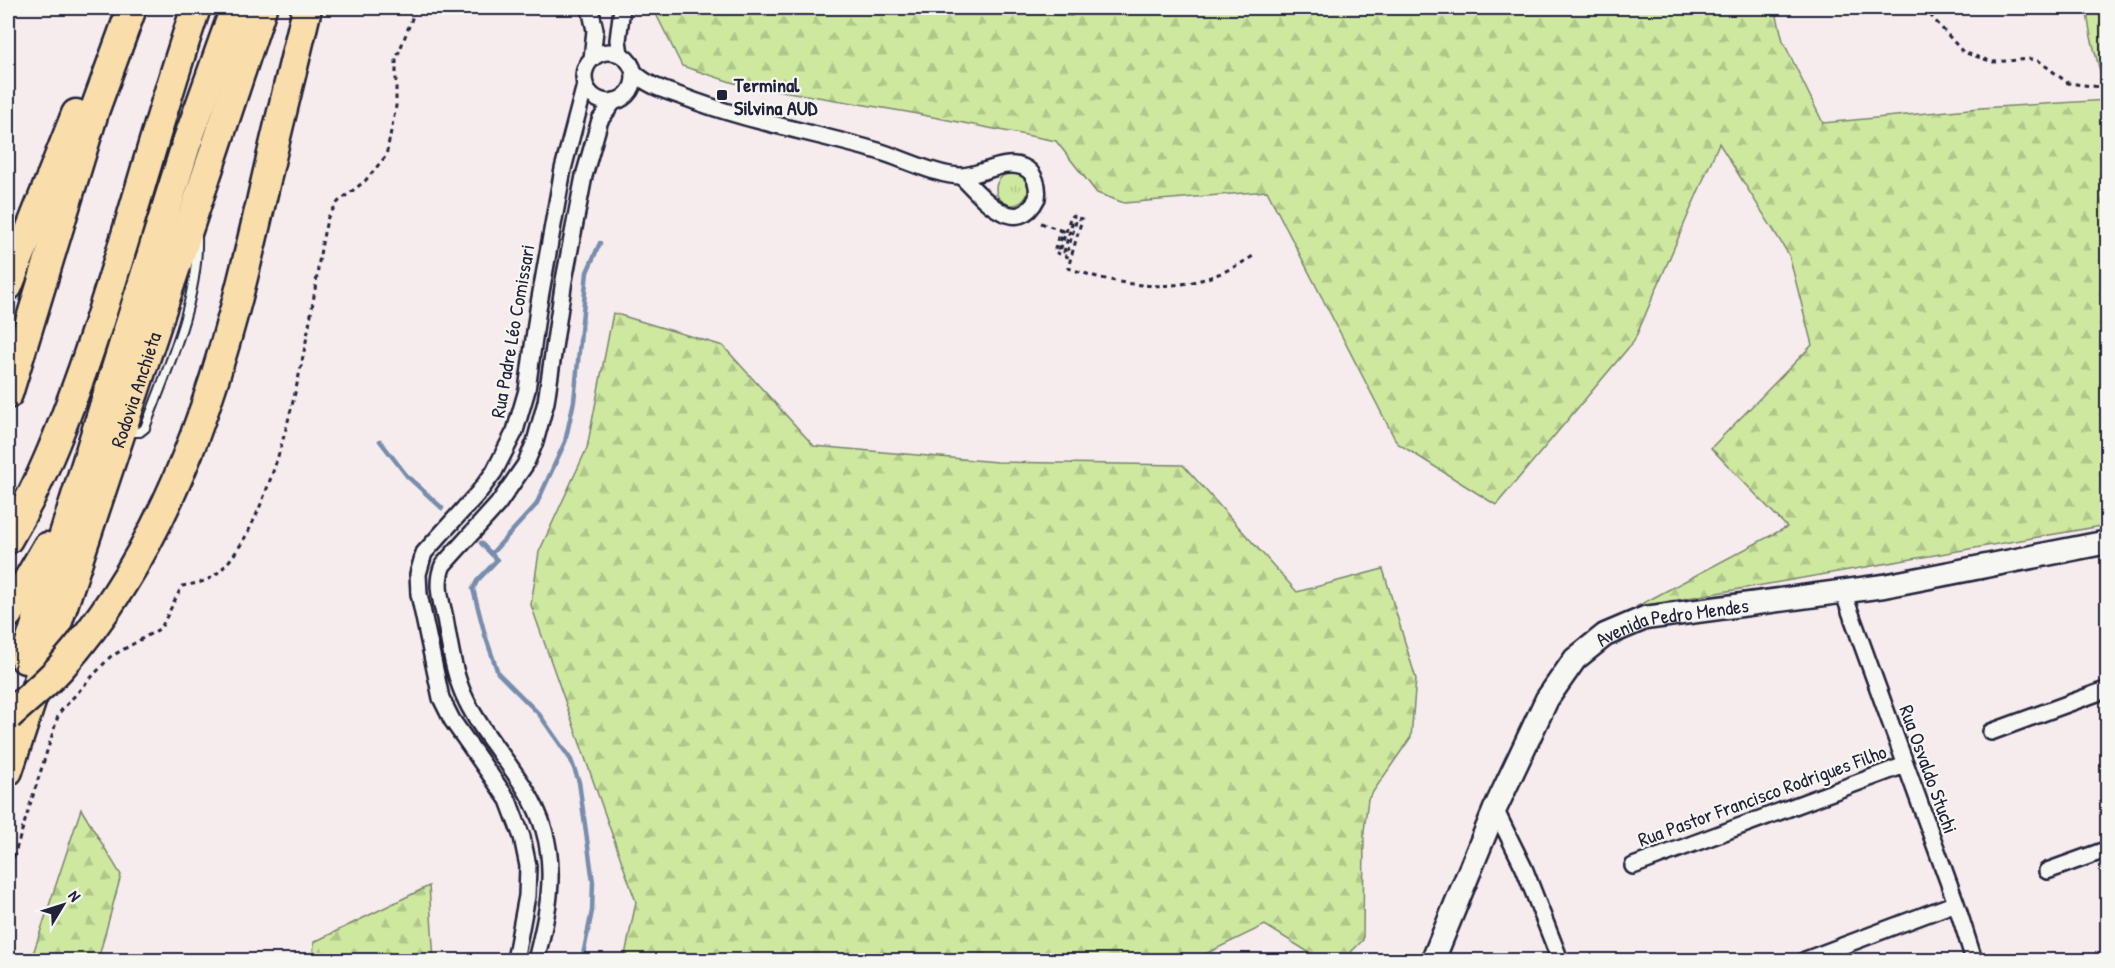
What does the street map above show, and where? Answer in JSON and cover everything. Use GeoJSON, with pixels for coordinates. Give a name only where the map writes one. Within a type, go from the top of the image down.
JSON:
{"type":"FeatureCollection","features":[{"type":"Feature","properties":{"kind":"highway"},"geometry":{"type":"LineString","coordinates":[[8,539],[33,495],[66,417],[104,309],[177,62],[196,8]]}},
{"type":"Feature","properties":{"kind":"highway","name":"Rodovia Anchieta"},"geometry":{"type":"LineString","coordinates":[[8,714],[186,145],[235,8]]}},
{"type":"Feature","properties":{"kind":"highway","name":"Rodovia Anchieta"},"geometry":{"type":"LineString","coordinates":[[8,771],[262,8]]}},
{"type":"Feature","properties":{"kind":"highway"},"geometry":{"type":"LineString","coordinates":[[8,714],[60,668],[108,606],[153,533],[188,459],[220,366],[307,8]]}},
{"type":"Feature","properties":{"kind":"highway"},"geometry":{"type":"LineString","coordinates":[[8,286],[98,59],[128,18]]}},
{"type":"Feature","properties":{"kind":"highway"},"geometry":{"type":"LineString","coordinates":[[8,394],[95,109],[128,18]]}},
{"type":"Feature","properties":{"kind":"highway"},"geometry":{"type":"LineString","coordinates":[[8,614],[43,557],[90,452]]}},
{"type":"Feature","properties":{"kind":"street"},"geometry":{"type":"LineString","coordinates":[[590,8],[595,30],[592,58],[585,68],[585,85],[597,99],[614,101]]}},
{"type":"Feature","properties":{"kind":"street"},"geometry":{"type":"LineString","coordinates":[[622,8],[618,40],[620,54],[633,71],[650,84],[719,111],[878,151],[961,176],[994,209],[1002,213],[1021,213],[1029,209],[1037,198],[1036,180],[1030,172],[1019,166],[1006,166],[961,176]]}},
{"type":"Feature","properties":{"kind":"street"},"geometry":{"type":"LineString","coordinates":[[592,58],[605,52],[620,54]]}},
{"type":"Feature","properties":{"kind":"street"},"geometry":{"type":"LineString","coordinates":[[536,960],[550,890],[550,860],[544,831],[530,794],[466,702],[454,664],[438,580],[443,565],[513,484],[535,442],[546,402],[561,296],[584,176],[600,120],[614,101],[626,95],[631,88],[633,71]]}},
{"type":"Feature","properties":{"kind":"street"},"geometry":{"type":"LineString","coordinates":[[631,88],[650,84]]}},
{"type":"Feature","properties":{"kind":"street","name":"Rua Padre Léo Comissari"},"geometry":{"type":"LineString","coordinates":[[515,960],[527,896],[528,866],[522,837],[508,800],[452,720],[441,698],[418,594],[418,574],[424,553],[484,485],[505,453],[515,431],[527,390],[539,301],[563,169],[585,85]]}},
{"type":"Feature","properties":{"kind":"street","name":"Avenida Pedro Mendes"},"geometry":{"type":"LineString","coordinates":[[1432,960],[1495,809],[1546,699],[1575,659],[1605,635],[1645,618],[1843,592],[2108,542]]}},
{"type":"Feature","properties":{"kind":"street","name":"Rua Osvaldo Stuchi"},"geometry":{"type":"LineString","coordinates":[[1843,592],[1956,903],[1974,960]]}},
{"type":"Feature","properties":{"kind":"street"},"geometry":{"type":"LineString","coordinates":[[1991,732],[2108,689]]}},
{"type":"Feature","properties":{"kind":"street","name":"Rua Pastor Francisco Rodrigues Filho"},"geometry":{"type":"LineString","coordinates":[[1633,866],[1905,765]]}},
{"type":"Feature","properties":{"kind":"street"},"geometry":{"type":"LineString","coordinates":[[1495,809],[1524,868],[1560,960]]}},
{"type":"Feature","properties":{"kind":"street"},"geometry":{"type":"LineString","coordinates":[[2047,871],[2108,849]]}},
{"type":"Feature","properties":{"kind":"street"},"geometry":{"type":"LineString","coordinates":[[1806,960],[1956,903]]}},
{"type":"Feature","properties":{"kind":"path"},"geometry":{"type":"LineString","coordinates":[[8,875],[59,712],[110,657],[161,628],[182,586],[210,579],[241,546],[269,478],[301,362],[328,217],[338,202],[365,181],[386,156],[396,106],[396,60],[416,8]]}},
{"type":"Feature","properties":{"kind":"path"},"geometry":{"type":"LineString","coordinates":[[1924,8],[1963,51],[1993,62],[2032,59],[2039,61],[2068,83],[2108,88]]}},
{"type":"Feature","properties":{"kind":"path"},"geometry":{"type":"LineString","coordinates":[[1041,223],[1063,231],[1058,250],[1060,251],[1071,215],[1074,216],[1064,252],[1067,253],[1077,218],[1082,219],[1068,268],[1120,284],[1153,287],[1215,277],[1253,256]]}},
{"type":"Feature","properties":{"kind":"path"},"geometry":{"type":"LineString","coordinates":[[1060,230],[1054,252],[1071,258]]}},
{"type":"Feature","properties":{"kind":"green space"},"geometry":{"type":"Polygon","coordinates":[[[653,8],[958,8],[1072,16],[1079,8],[1775,8],[1783,41],[1823,123],[1980,108],[2107,100],[2107,525],[1636,607],[1787,527],[1711,448],[1812,345],[1789,255],[1719,143],[1634,341],[1496,505],[1397,443],[1267,191],[1124,203],[1097,193],[1056,141],[907,112],[734,83],[682,66],[653,8]]]}},
{"type":"Feature","properties":{"kind":"green space"},"geometry":{"type":"Polygon","coordinates":[[[2086,8],[2107,8],[2107,98],[2091,37],[2086,8]]]}},
{"type":"Feature","properties":{"kind":"green space"},"geometry":{"type":"Polygon","coordinates":[[[1012,173],[1023,178],[1028,189],[1023,200],[1012,205],[1001,200],[996,189],[1001,178],[1012,173]]]}},
{"type":"Feature","properties":{"kind":"green space"},"geometry":{"type":"Polygon","coordinates":[[[613,313],[723,346],[814,446],[997,462],[1183,465],[1297,592],[1383,569],[1416,679],[1411,737],[1368,799],[1364,831],[1363,940],[1343,960],[1321,960],[1265,925],[1193,960],[624,960],[636,902],[531,605],[539,552],[587,448],[613,313]]]}},
{"type":"Feature","properties":{"kind":"green space"},"geometry":{"type":"Polygon","coordinates":[[[81,809],[121,875],[98,960],[31,960],[81,809]]]}},
{"type":"Feature","properties":{"kind":"green space"},"geometry":{"type":"Polygon","coordinates":[[[429,886],[434,960],[313,960],[314,942],[429,886]]]}},
{"type":"Feature","properties":{"kind":"waterway"},"geometry":{"type":"LineString","coordinates":[[492,553],[536,505],[565,442],[574,401],[587,272],[600,243]]}},
{"type":"Feature","properties":{"kind":"waterway"},"geometry":{"type":"LineString","coordinates":[[380,441],[407,476],[442,508]]}},
{"type":"Feature","properties":{"kind":"waterway"},"geometry":{"type":"LineString","coordinates":[[481,543],[497,560],[477,581],[473,589],[498,673],[539,714],[571,760],[579,782],[593,882],[592,911],[582,960]]}},
{"type":"Feature","properties":{"kind":"place","name":"Terminal Silvina AUD"},"geometry":{"type":"Point","coordinates":[722,95]}}]}
